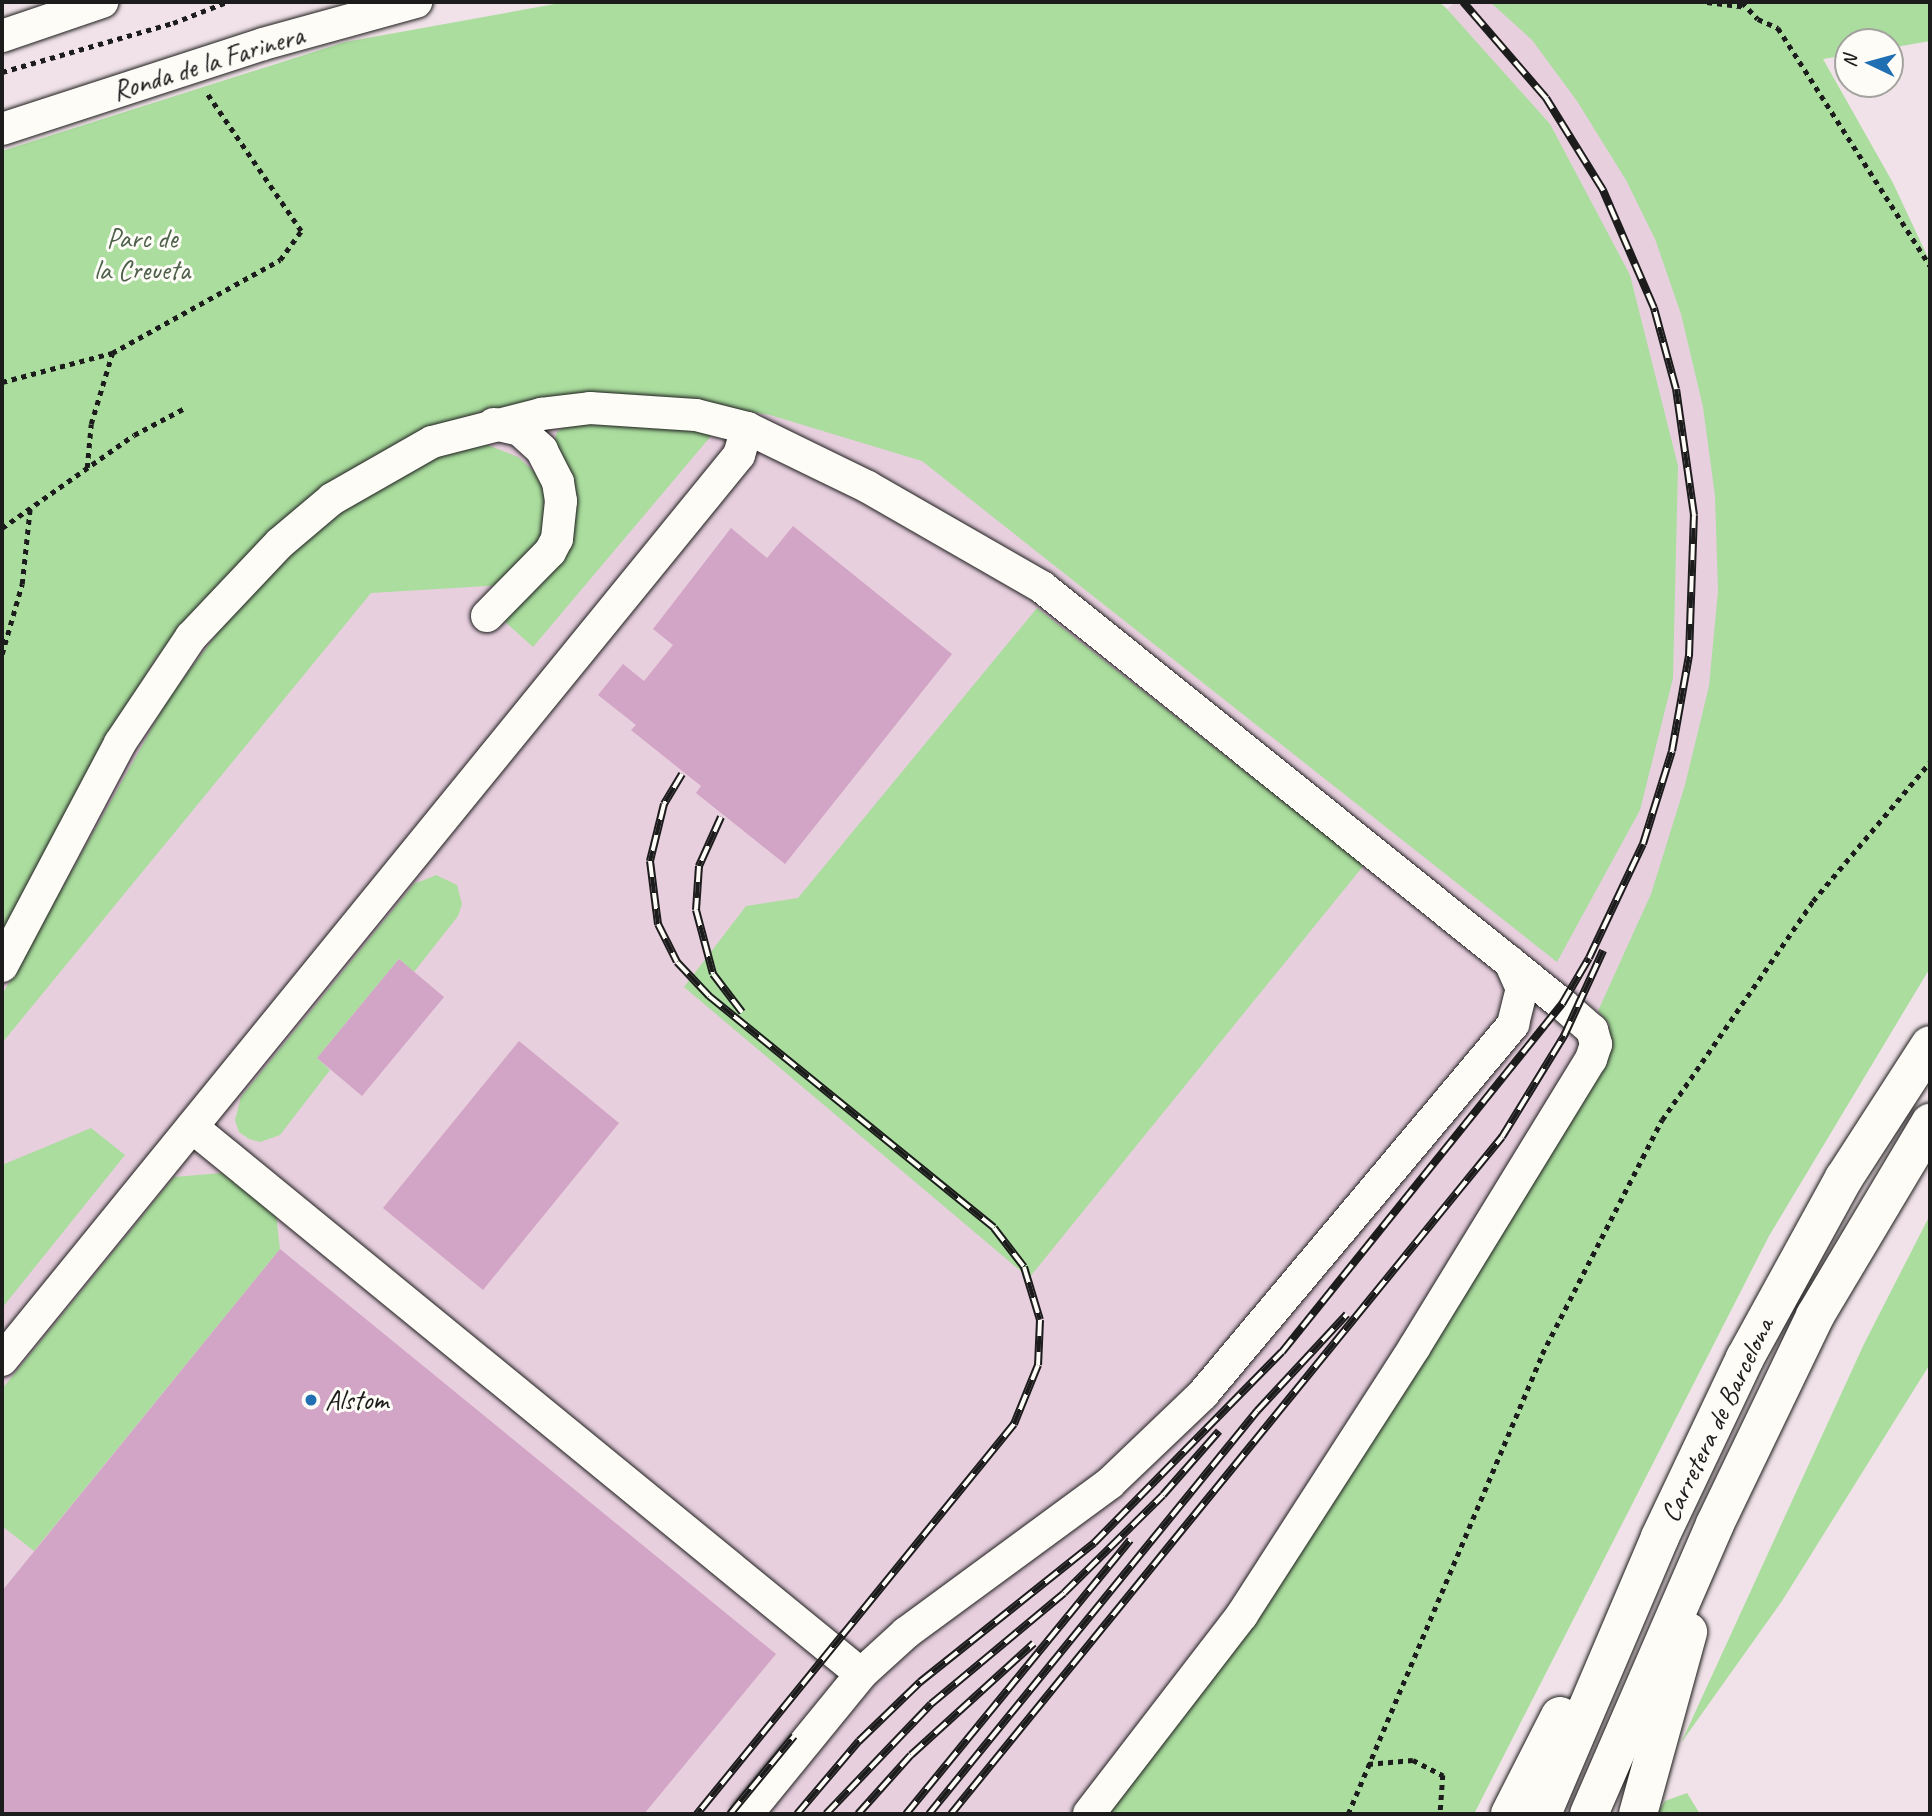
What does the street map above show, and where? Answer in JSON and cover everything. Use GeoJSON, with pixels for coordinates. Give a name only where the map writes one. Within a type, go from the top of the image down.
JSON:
{"type":"FeatureCollection","features":[{"type":"Feature","properties":{"kind":"highway","name":"Carretera de Barcelona"},"geometry":{"type":"LineString","coordinates":[[1542,1814],[1661,1536],[1793,1267],[1930,1045]]}},
{"type":"Feature","properties":{"kind":"highway","name":"Carretera de Barcelona"},"geometry":{"type":"LineString","coordinates":[[1589,1814],[1715,1524],[1815,1316],[1930,1123]]}},
{"type":"Feature","properties":{"kind":"highway"},"geometry":{"type":"LineString","coordinates":[[1638,1814],[1715,1524]]}},
{"type":"Feature","properties":{"kind":"highway"},"geometry":{"type":"LineString","coordinates":[[1510,1814],[1661,1536]]}},
{"type":"Feature","properties":{"kind":"street"},"geometry":{"type":"LineString","coordinates":[[2,36],[74,7],[102,2]]}},
{"type":"Feature","properties":{"kind":"street","name":"Ronda de la Farinera"},"geometry":{"type":"LineString","coordinates":[[2,129],[190,68],[416,2]]}},
{"type":"Feature","properties":{"kind":"street"},"geometry":{"type":"LineString","coordinates":[[2,967],[120,743],[184,647],[225,600],[332,499],[432,442],[494,424],[590,408],[696,415],[747,428],[868,487],[1042,587],[1592,1030],[1596,1044],[1591,1059],[1414,1348],[1242,1615],[1089,1814]]}},
{"type":"Feature","properties":{"kind":"street"},"geometry":{"type":"LineString","coordinates":[[487,616],[550,552],[557,539],[561,501],[558,482],[542,450],[520,430],[494,424]]}},
{"type":"Feature","properties":{"kind":"street"},"geometry":{"type":"LineString","coordinates":[[2,1360],[739,455],[747,428]]}},
{"type":"Feature","properties":{"kind":"street"},"geometry":{"type":"LineString","coordinates":[[747,1814],[861,1674],[906,1633],[1110,1483],[1203,1394],[1513,1024],[1522,989],[1509,962]]}},
{"type":"Feature","properties":{"kind":"street"},"geometry":{"type":"LineString","coordinates":[[192,1127],[861,1674]]}},
{"type":"Feature","properties":{"kind":"path"},"geometry":{"type":"LineString","coordinates":[[2,72],[173,23],[228,2]]}},
{"type":"Feature","properties":{"kind":"path"},"geometry":{"type":"LineString","coordinates":[[1707,2],[1747,7]]}},
{"type":"Feature","properties":{"kind":"path"},"geometry":{"type":"LineString","coordinates":[[1742,2],[1778,27],[1930,266]]}},
{"type":"Feature","properties":{"kind":"path"},"geometry":{"type":"LineString","coordinates":[[2,382],[112,353],[280,260],[301,231],[190,68]]}},
{"type":"Feature","properties":{"kind":"path"},"geometry":{"type":"LineString","coordinates":[[87,468],[91,424],[112,353]]}},
{"type":"Feature","properties":{"kind":"path"},"geometry":{"type":"LineString","coordinates":[[2,528],[134,435],[185,408]]}},
{"type":"Feature","properties":{"kind":"path"},"geometry":{"type":"LineString","coordinates":[[2,654],[22,584],[30,507]]}},
{"type":"Feature","properties":{"kind":"path"},"geometry":{"type":"LineString","coordinates":[[1348,1814],[1542,1354],[1662,1121],[1813,901],[1930,762]]}},
{"type":"Feature","properties":{"kind":"path"},"geometry":{"type":"LineString","coordinates":[[1368,1764],[1413,1760],[1443,1775],[1440,1814]]}},
{"type":"Feature","properties":{"kind":"shaded area"},"geometry":{"type":"Polygon","coordinates":[[[1439,2],[1447,9],[1456,2],[1629,2],[1914,547],[1220,1814],[2,1814],[2,775],[224,369],[1439,2]]]}},
{"type":"Feature","properties":{"kind":"green space","name":"Parc de la Creueta"},"geometry":{"type":"Polygon","coordinates":[[[566,2],[1439,2],[1447,9],[1550,124],[1630,275],[1678,466],[1673,678],[1640,810],[1557,962],[922,461],[770,415],[646,395],[584,395],[487,410],[441,425],[376,455],[327,485],[280,525],[156,658],[103,745],[2,933],[2,151],[345,42],[566,2]]]}},
{"type":"Feature","properties":{"kind":"green space"},"geometry":{"type":"Polygon","coordinates":[[[1490,2],[1930,2],[1930,41],[1904,46],[1904,28],[1834,28],[1834,57],[1823,59],[1834,78],[1834,98],[1845,98],[1893,183],[1930,262],[1930,968],[1769,1236],[1474,1814],[1109,1814],[1246,1628],[1610,1041],[1609,1024],[1598,1011],[1651,894],[1685,785],[1709,686],[1718,591],[1715,496],[1703,407],[1681,314],[1655,239],[1626,180],[1577,101],[1532,40],[1490,2]]]}},
{"type":"Feature","properties":{"kind":"green space"},"geometry":{"type":"Polygon","coordinates":[[[570,423],[701,429],[711,436],[533,647],[504,621],[552,565],[553,445],[557,432],[570,423]]]}},
{"type":"Feature","properties":{"kind":"green space"},"geometry":{"type":"Polygon","coordinates":[[[485,444],[518,457],[538,475],[546,492],[542,536],[529,557],[504,585],[371,593],[2,1043],[2,995],[170,696],[235,610],[282,560],[375,486],[447,449],[485,444]]]}},
{"type":"Feature","properties":{"kind":"green space"},"geometry":{"type":"Polygon","coordinates":[[[1037,608],[1364,865],[1029,1278],[684,987],[746,906],[798,898],[1037,608]]]}},
{"type":"Feature","properties":{"kind":"green space"},"geometry":{"type":"Polygon","coordinates":[[[436,875],[457,885],[462,904],[458,916],[414,972],[399,959],[317,1058],[330,1070],[280,1135],[260,1142],[239,1132],[235,1120],[241,1097],[414,884],[436,875]]]}},
{"type":"Feature","properties":{"kind":"green space"},"geometry":{"type":"Polygon","coordinates":[[[91,1128],[125,1155],[2,1308],[2,1165],[91,1128]]]}},
{"type":"Feature","properties":{"kind":"green space"},"geometry":{"type":"Polygon","coordinates":[[[222,1173],[276,1214],[280,1249],[34,1551],[2,1526],[2,1389],[174,1177],[222,1173]]]}},
{"type":"Feature","properties":{"kind":"green space"},"geometry":{"type":"Polygon","coordinates":[[[1930,1215],[1930,1364],[1782,1601],[1681,1743],[1864,1344],[1930,1215]]]}},
{"type":"Feature","properties":{"kind":"green space"},"geometry":{"type":"Polygon","coordinates":[[[1687,1793],[1700,1814],[1657,1814],[1665,1801],[1687,1793]]]}},
{"type":"Feature","properties":{"kind":"building"},"geometry":{"type":"Polygon","coordinates":[[[793,526],[952,654],[785,864],[696,793],[701,786],[631,730],[636,725],[598,695],[623,664],[644,681],[673,645],[653,629],[731,528],[767,558],[793,526]]]}},
{"type":"Feature","properties":{"kind":"building"},"geometry":{"type":"Polygon","coordinates":[[[399,959],[444,997],[362,1096],[317,1058],[399,959]]]}},
{"type":"Feature","properties":{"kind":"building"},"geometry":{"type":"Polygon","coordinates":[[[519,1041],[619,1123],[483,1290],[383,1208],[519,1041]]]}},
{"type":"Feature","properties":{"kind":"building","name":"Alstom"},"geometry":{"type":"Polygon","coordinates":[[[280,1249],[776,1654],[644,1814],[2,1814],[2,1591],[280,1249]]]}},
{"type":"Feature","properties":{"kind":"railway"},"geometry":{"type":"LineString","coordinates":[[797,1814],[859,1741],[920,1682],[1094,1543],[1282,1352],[1562,1004],[1589,958],[1643,844],[1672,751],[1689,656],[1694,515],[1676,389],[1654,308],[1603,190],[1546,98],[1463,2]]}},
{"type":"Feature","properties":{"kind":"railway"},"geometry":{"type":"LineString","coordinates":[[682,774],[664,804],[650,861],[658,924],[677,962],[709,996],[994,1228],[1024,1267],[1040,1320],[1038,1365],[1014,1424],[697,1814]]}},
{"type":"Feature","properties":{"kind":"railway"},"geometry":{"type":"LineString","coordinates":[[721,817],[699,866],[696,910],[713,974],[742,1012]]}},
{"type":"Feature","properties":{"kind":"railway"},"geometry":{"type":"LineString","coordinates":[[951,1814],[1502,1137],[1564,1036],[1603,951]]}},
{"type":"Feature","properties":{"kind":"railway"},"geometry":{"type":"LineString","coordinates":[[929,1814],[1257,1411],[1347,1314]]}},
{"type":"Feature","properties":{"kind":"railway"},"geometry":{"type":"LineString","coordinates":[[826,1814],[931,1704],[1064,1593],[1163,1495],[1219,1431]]}},
{"type":"Feature","properties":{"kind":"railway"},"geometry":{"type":"LineString","coordinates":[[906,1814],[1130,1540]]}},
{"type":"Feature","properties":{"kind":"railway"},"geometry":{"type":"LineString","coordinates":[[858,1814],[911,1755],[1034,1643]]}},
{"type":"Feature","properties":{"kind":"railway"},"geometry":{"type":"LineString","coordinates":[[730,1814],[794,1736]]}},
{"type":"Feature","properties":{"kind":"place","name":"Alstom"},"geometry":{"type":"Point","coordinates":[311,1400]}}]}
